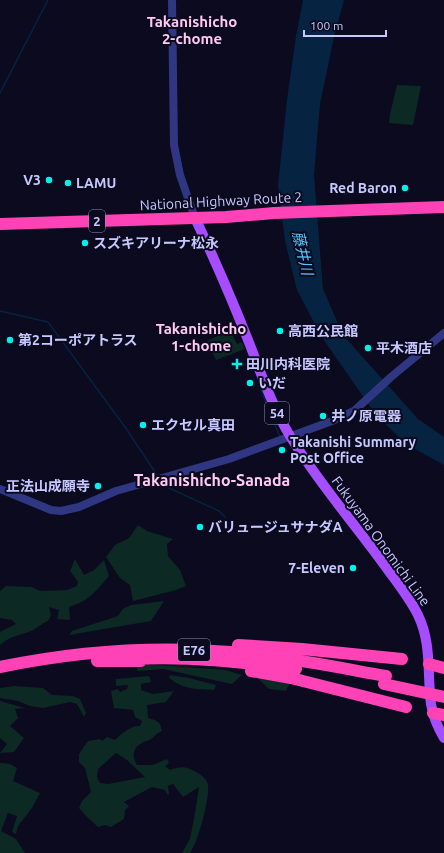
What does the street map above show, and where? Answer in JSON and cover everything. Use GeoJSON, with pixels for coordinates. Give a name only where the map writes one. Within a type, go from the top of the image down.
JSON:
{"type":"FeatureCollection","features":[{"type":"Feature","properties":{"kind":"highway","name":"National Highway Route 2"},"geometry":{"type":"LineString","coordinates":[[0,224],[226,217],[274,213],[444,207]]}},
{"type":"Feature","properties":{"kind":"highway"},"geometry":{"type":"LineString","coordinates":[[121,651],[173,646],[229,645],[302,649],[402,660]]}},
{"type":"Feature","properties":{"kind":"highway","name":"E76"},"geometry":{"type":"LineString","coordinates":[[0,666],[57,657],[121,651],[185,650],[250,654],[319,664],[385,680],[444,697]]}},
{"type":"Feature","properties":{"kind":"highway","name":"E76"},"geometry":{"type":"LineString","coordinates":[[0,675],[62,664],[140,658],[185,659],[248,663],[444,689]]}},
{"type":"Feature","properties":{"kind":"highway"},"geometry":{"type":"LineString","coordinates":[[97,661],[161,661],[248,670],[291,678],[406,707]]}},
{"type":"Feature","properties":{"kind":"highway"},"geometry":{"type":"LineString","coordinates":[[429,664],[444,668]]}},
{"type":"Feature","properties":{"kind":"main road","name":"Fukuyama Onomichi Line"},"geometry":{"type":"LineString","coordinates":[[195,218],[220,270],[274,407],[290,436],[322,484],[412,603],[419,617],[428,650],[431,704],[439,714],[440,730],[444,738]]}},
{"type":"Feature","properties":{"kind":"street"},"geometry":{"type":"LineString","coordinates":[[172,0],[174,146],[180,175],[195,218]]}},
{"type":"Feature","properties":{"kind":"street"},"geometry":{"type":"LineString","coordinates":[[0,489],[51,510],[62,511],[79,507],[116,491],[229,459],[332,421],[354,411],[444,333]]}},
{"type":"Feature","properties":{"kind":"green space"},"geometry":{"type":"Polygon","coordinates":[[[397,85],[421,86],[413,125],[389,123],[397,85]]]}},
{"type":"Feature","properties":{"kind":"green space"},"geometry":{"type":"Polygon","coordinates":[[[230,330],[237,344],[242,342],[245,349],[216,360],[207,341],[230,330]]]}},
{"type":"Feature","properties":{"kind":"green space"},"geometry":{"type":"Polygon","coordinates":[[[138,525],[147,531],[173,539],[167,544],[168,556],[180,570],[186,586],[133,601],[130,585],[120,578],[106,557],[115,545],[129,538],[138,525]]]}},
{"type":"Feature","properties":{"kind":"green space"},"geometry":{"type":"Polygon","coordinates":[[[75,559],[84,575],[94,570],[104,560],[109,576],[87,599],[69,607],[70,620],[57,619],[59,610],[49,607],[51,616],[48,621],[35,629],[5,641],[0,645],[0,632],[16,624],[12,620],[0,618],[0,591],[6,586],[32,587],[40,591],[67,590],[77,586],[78,582],[70,571],[75,559]]]}},
{"type":"Feature","properties":{"kind":"green space"},"geometry":{"type":"Polygon","coordinates":[[[164,601],[151,621],[69,635],[72,631],[118,616],[123,609],[131,605],[164,601]]]}},
{"type":"Feature","properties":{"kind":"green space"},"geometry":{"type":"Polygon","coordinates":[[[158,665],[226,670],[242,675],[232,684],[163,669],[138,671],[136,666],[158,665]]]}},
{"type":"Feature","properties":{"kind":"green space"},"geometry":{"type":"Polygon","coordinates":[[[170,675],[216,685],[214,690],[185,687],[169,678],[170,675]]]}},
{"type":"Feature","properties":{"kind":"green space"},"geometry":{"type":"Polygon","coordinates":[[[149,676],[151,682],[141,684],[141,690],[153,694],[174,691],[166,702],[147,705],[148,718],[155,720],[160,724],[162,731],[136,747],[134,759],[137,765],[153,765],[167,759],[169,763],[165,766],[170,770],[180,767],[186,768],[200,774],[206,780],[208,785],[207,800],[200,830],[190,853],[182,853],[190,839],[199,787],[183,797],[173,784],[168,786],[168,795],[165,790],[152,787],[124,802],[129,806],[125,810],[124,819],[111,827],[105,825],[98,827],[79,808],[82,801],[91,792],[85,768],[79,762],[79,754],[88,741],[100,739],[102,741],[107,737],[115,740],[130,728],[140,726],[142,721],[135,717],[133,710],[114,708],[111,691],[118,689],[120,692],[127,689],[128,685],[116,686],[116,679],[149,676]],[[116,753],[98,769],[97,777],[100,783],[108,784],[145,777],[127,760],[116,753]]]}},
{"type":"Feature","properties":{"kind":"green space"},"geometry":{"type":"Polygon","coordinates":[[[255,676],[290,682],[286,691],[269,689],[255,676]]]}},
{"type":"Feature","properties":{"kind":"green space"},"geometry":{"type":"Polygon","coordinates":[[[14,686],[43,688],[52,695],[73,696],[80,699],[86,713],[84,717],[77,704],[70,702],[43,708],[0,698],[0,688],[14,686]]]}},
{"type":"Feature","properties":{"kind":"green space"},"geometry":{"type":"Polygon","coordinates":[[[0,701],[25,708],[15,709],[18,718],[10,726],[24,738],[14,752],[0,753],[7,744],[0,738],[0,701]]]}},
{"type":"Feature","properties":{"kind":"green space"},"geometry":{"type":"Polygon","coordinates":[[[0,763],[10,764],[17,768],[13,781],[40,793],[32,808],[18,826],[16,834],[12,832],[17,816],[8,813],[1,831],[16,839],[25,853],[0,853],[0,763]]]}},
{"type":"Feature","properties":{"kind":"water","name":"藤井川"},"geometry":{"type":"Polygon","coordinates":[[[303,0],[344,0],[334,37],[320,104],[314,175],[323,289],[343,335],[418,419],[444,437],[444,465],[406,444],[376,415],[321,336],[297,290],[285,241],[278,185],[287,100],[296,36],[303,0]]]}},
{"type":"Feature","properties":{"kind":"waterway"},"geometry":{"type":"LineString","coordinates":[[0,93],[48,0]]}},
{"type":"Feature","properties":{"kind":"waterway"},"geometry":{"type":"LineString","coordinates":[[0,311],[48,322],[125,427],[157,475]]}},
{"type":"Feature","properties":{"kind":"waterway"},"geometry":{"type":"LineString","coordinates":[[261,390],[280,437]]}},
{"type":"Feature","properties":{"kind":"waterway"},"geometry":{"type":"LineString","coordinates":[[166,481],[169,488],[219,511],[225,517]]}},
{"type":"Feature","properties":{"kind":"place","name":"V3"},"geometry":{"type":"Point","coordinates":[49,180]}},
{"type":"Feature","properties":{"kind":"place","name":"LAMU"},"geometry":{"type":"Point","coordinates":[68,183]}},
{"type":"Feature","properties":{"kind":"place","name":"Red Baron"},"geometry":{"type":"Point","coordinates":[405,188]}},
{"type":"Feature","properties":{"kind":"place","name":"スズキアリーナ松永"},"geometry":{"type":"Point","coordinates":[85,243]}},
{"type":"Feature","properties":{"kind":"place","name":"高西公民館"},"geometry":{"type":"Point","coordinates":[280,331]}},
{"type":"Feature","properties":{"kind":"place","name":"第2コーポアトラス"},"geometry":{"type":"Point","coordinates":[10,340]}},
{"type":"Feature","properties":{"kind":"place","name":"平木酒店"},"geometry":{"type":"Point","coordinates":[368,348]}},
{"type":"Feature","properties":{"kind":"place","name":"田川内科医院"},"geometry":{"type":"Point","coordinates":[237,364]}},
{"type":"Feature","properties":{"kind":"place","name":"いだ"},"geometry":{"type":"Point","coordinates":[250,383]}},
{"type":"Feature","properties":{"kind":"place","name":"井ノ原電器"},"geometry":{"type":"Point","coordinates":[323,416]}},
{"type":"Feature","properties":{"kind":"place","name":"エクセル真田"},"geometry":{"type":"Point","coordinates":[143,425]}},
{"type":"Feature","properties":{"kind":"place","name":"Takanishi Summary Post Office"},"geometry":{"type":"Point","coordinates":[282,450]}},
{"type":"Feature","properties":{"kind":"place","name":"正法山成願寺"},"geometry":{"type":"Point","coordinates":[98,486]}},
{"type":"Feature","properties":{"kind":"place","name":"バリュージュサナダA"},"geometry":{"type":"Point","coordinates":[200,527]}},
{"type":"Feature","properties":{"kind":"place","name":"7-Eleven"},"geometry":{"type":"Point","coordinates":[353,568]}},
{"type":"Feature","properties":{"kind":"district","name":"Takanishicho 2-chome"},"geometry":{"type":"Point","coordinates":[192,30]}},
{"type":"Feature","properties":{"kind":"district","name":"Takanishicho 1-chome"},"geometry":{"type":"Point","coordinates":[201,336]}},
{"type":"Feature","properties":{"kind":"district","name":"Takanishicho-Sanada"},"geometry":{"type":"Point","coordinates":[212,480]}}]}
